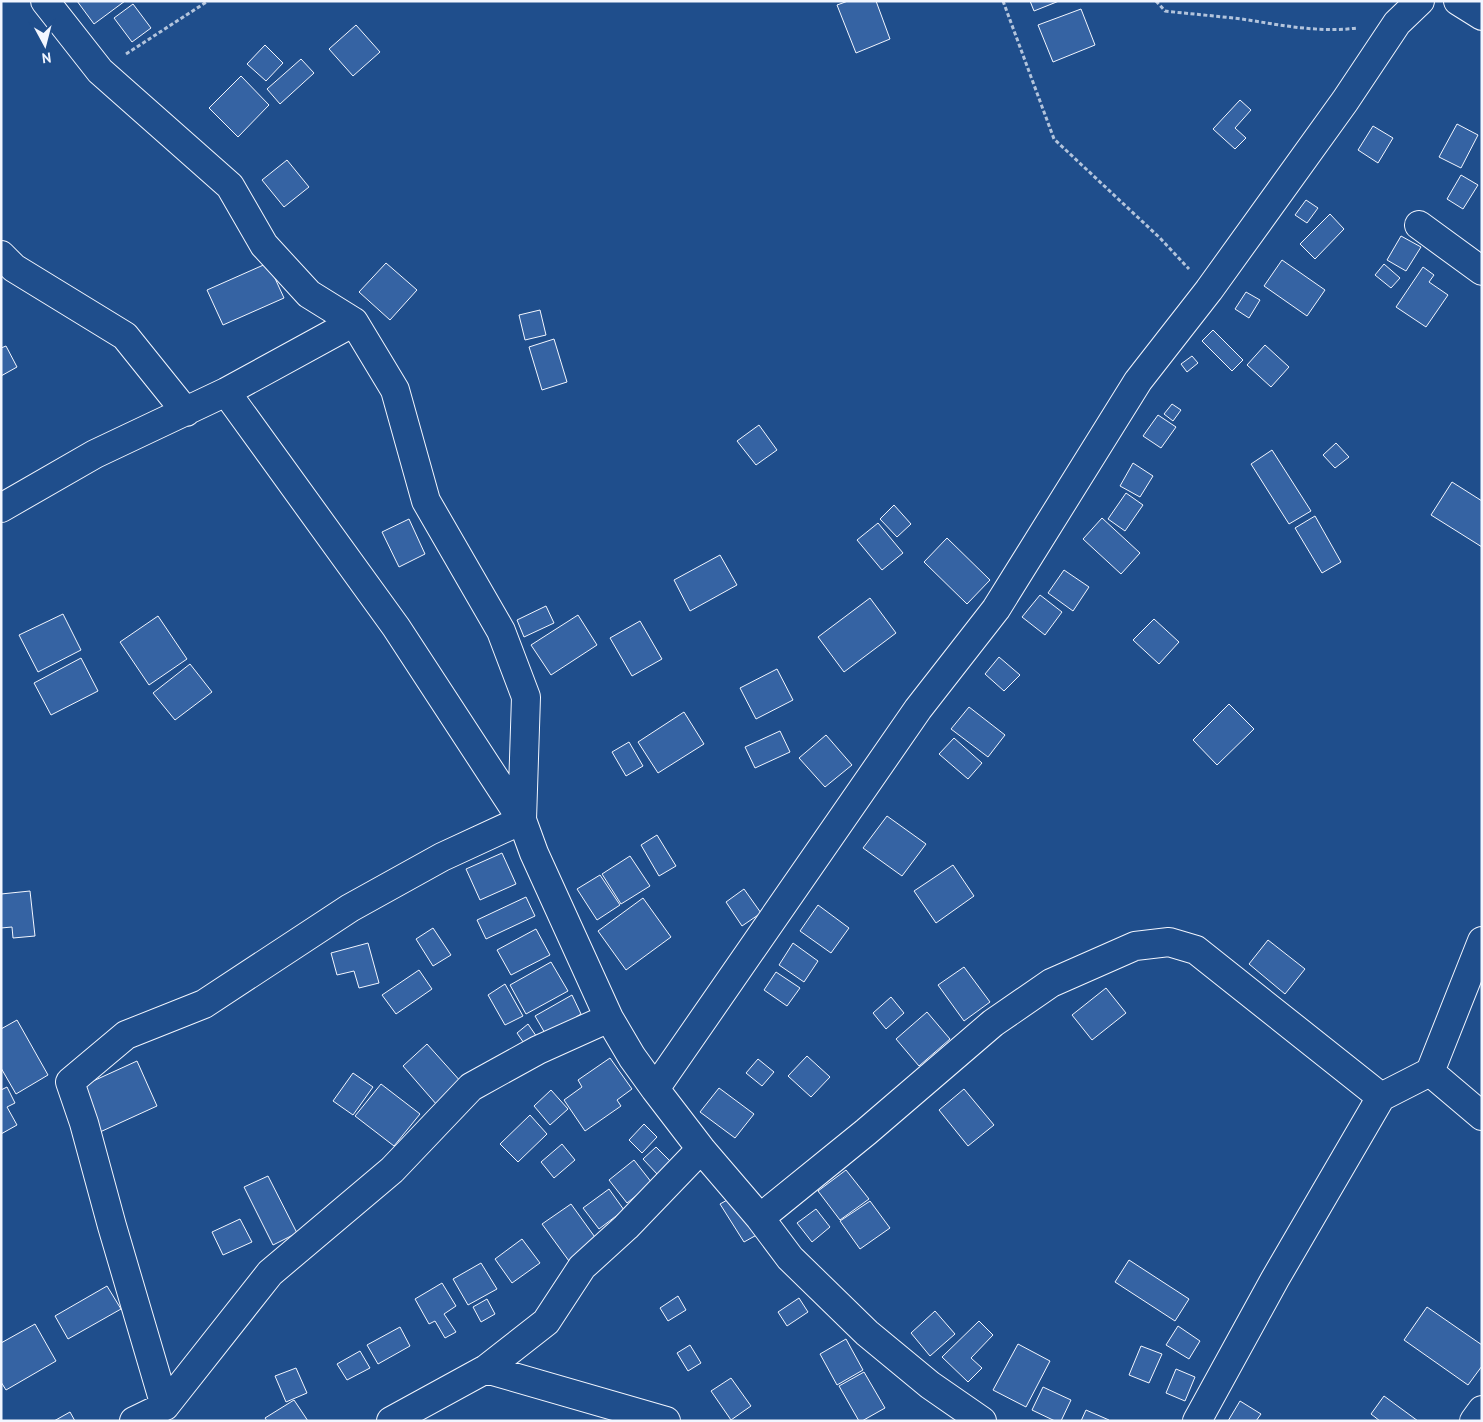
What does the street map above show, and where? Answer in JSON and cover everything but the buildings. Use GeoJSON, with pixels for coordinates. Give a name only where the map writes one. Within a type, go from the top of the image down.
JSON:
{"type":"FeatureCollection","features":[{"type":"Feature","properties":{"kind":"street"},"geometry":{"type":"LineString","coordinates":[[45,1],[100,70],[230,186],[264,245],[309,294],[354,322],[395,390],[426,501],[501,631],[526,697],[522,820]]}},
{"type":"Feature","properties":{"kind":"street"},"geometry":{"type":"LineString","coordinates":[[656,1088],[918,709],[996,609],[1138,381],[1209,290],[1345,102],[1397,23],[1420,1]]}},
{"type":"Feature","properties":{"kind":"street"},"geometry":{"type":"LineString","coordinates":[[1458,1],[1482,16]]}},
{"type":"Feature","properties":{"kind":"street"},"geometry":{"type":"LineString","coordinates":[[1419,225],[1482,271]]}},
{"type":"Feature","properties":{"kind":"street"},"geometry":{"type":"LineString","coordinates":[[1,255],[14,268],[125,336],[186,412]]}},
{"type":"Feature","properties":{"kind":"street"},"geometry":{"type":"LineString","coordinates":[[1,508],[95,454],[226,392],[354,322]]}},
{"type":"Feature","properties":{"kind":"street"},"geometry":{"type":"LineString","coordinates":[[226,392],[396,627],[522,820],[534,853],[609,1018],[632,1056],[701,1149],[760,1218],[790,1258],[867,1333],[930,1385],[982,1421]]}},
{"type":"Feature","properties":{"kind":"street"},"geometry":{"type":"LineString","coordinates":[[165,1406],[84,1123],[70,1082],[126,1035],[204,1004],[350,908],[442,857],[522,820]]}},
{"type":"Feature","properties":{"kind":"street"},"geometry":{"type":"LineString","coordinates":[[1197,1421],[1271,1287],[1381,1097],[1430,1072],[1482,941]]}},
{"type":"Feature","properties":{"kind":"street"},"geometry":{"type":"LineString","coordinates":[[760,1218],[866,1132],[993,1023],[1051,983],[1136,946],[1169,942],[1196,950],[1381,1097]]}},
{"type":"Feature","properties":{"kind":"street"},"geometry":{"type":"LineString","coordinates":[[134,1421],[165,1406],[270,1273],[392,1170],[471,1087],[538,1050],[609,1018]]}},
{"type":"Feature","properties":{"kind":"street"},"geometry":{"type":"LineString","coordinates":[[1430,1072],[1482,1116]]}},
{"type":"Feature","properties":{"kind":"street"},"geometry":{"type":"LineString","coordinates":[[391,1421],[486,1369],[546,1322],[582,1267],[626,1227],[701,1149]]}},
{"type":"Feature","properties":{"kind":"street"},"geometry":{"type":"LineString","coordinates":[[486,1369],[666,1421]]}},
{"type":"Feature","properties":{"kind":"street"},"geometry":{"type":"LineString","coordinates":[[1474,1421],[1482,1410]]}},
{"type":"Feature","properties":{"kind":"path"},"geometry":{"type":"LineString","coordinates":[[100,70],[208,1]]}},
{"type":"Feature","properties":{"kind":"path"},"geometry":{"type":"LineString","coordinates":[[1003,1],[1054,139],[1160,238],[1209,290]]}},
{"type":"Feature","properties":{"kind":"path"},"geometry":{"type":"LineString","coordinates":[[1156,1],[1165,11],[1299,27],[1338,30],[1397,23]]}}]}
